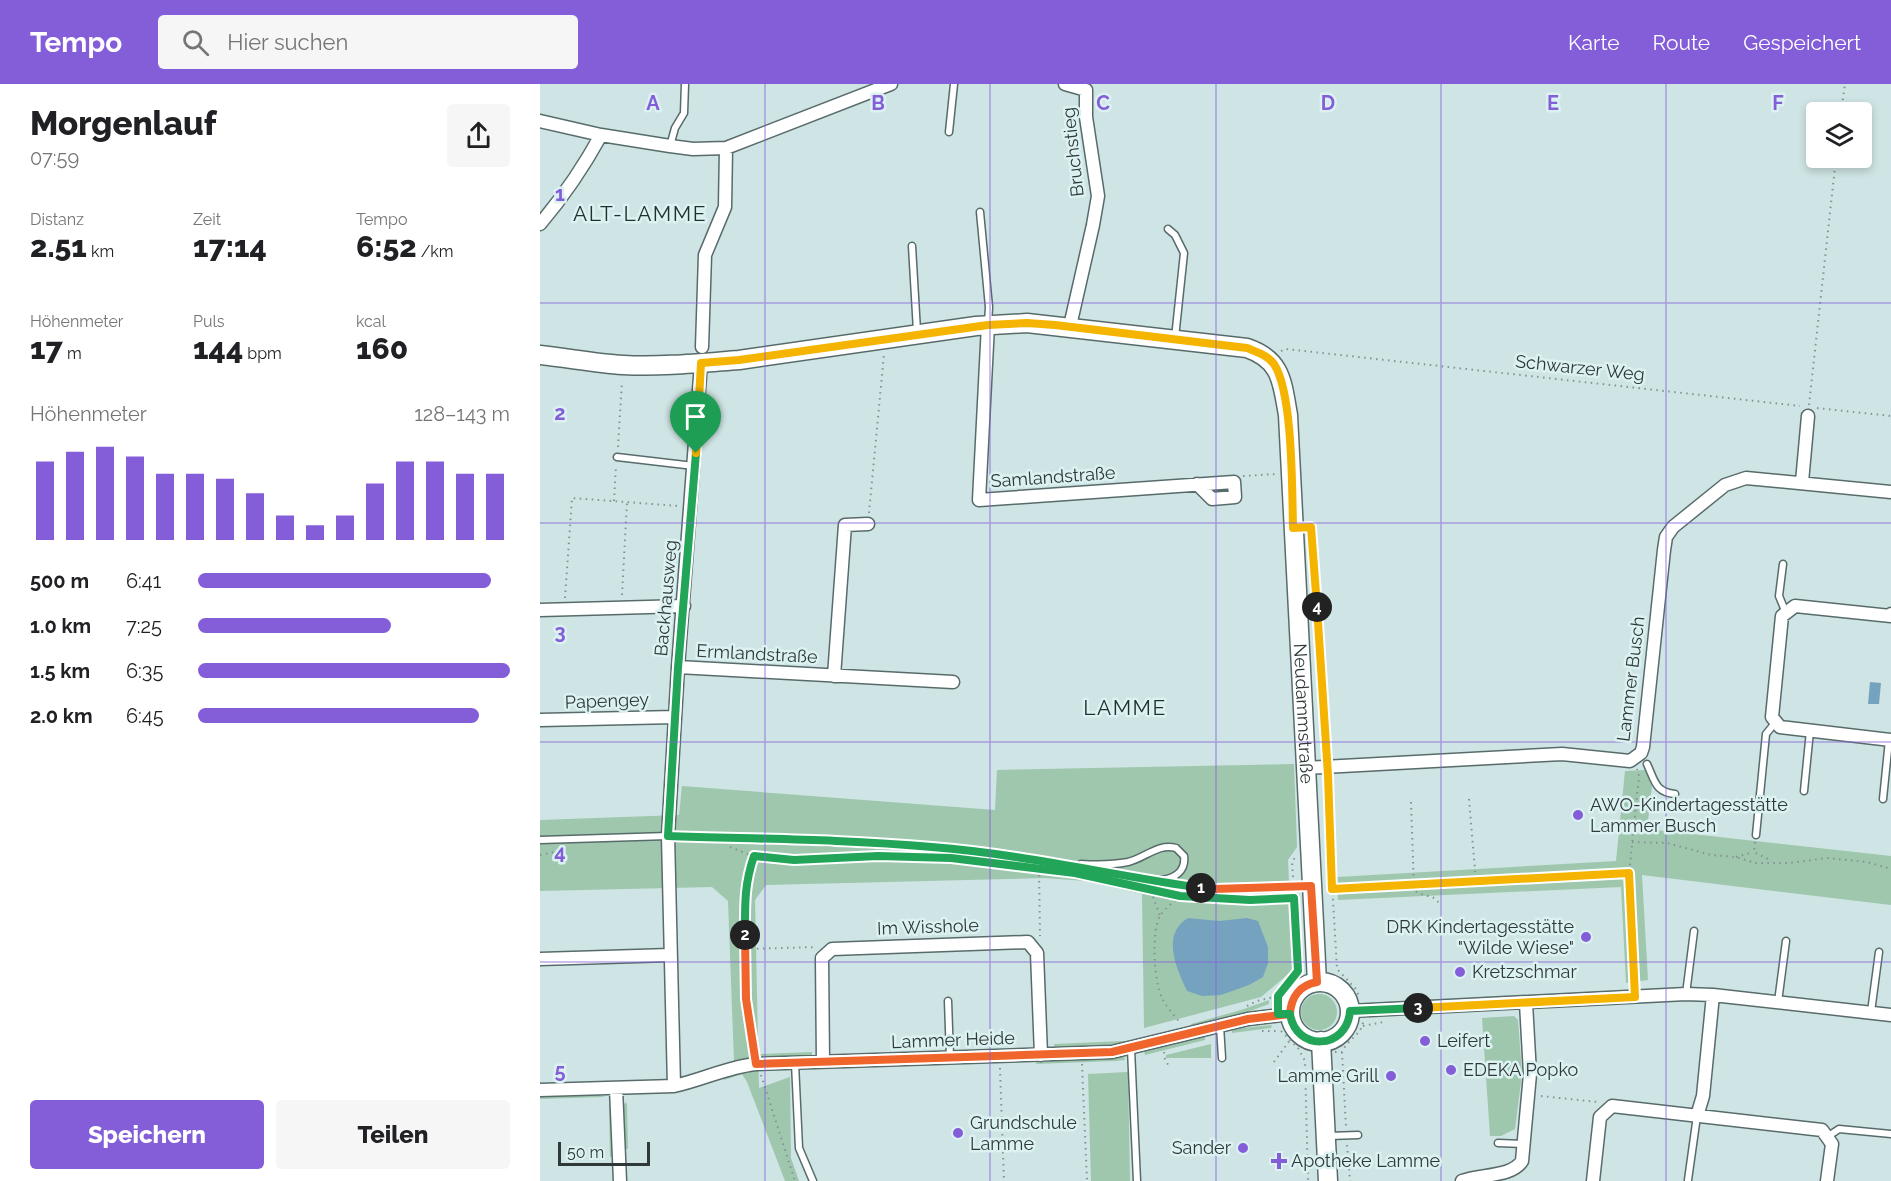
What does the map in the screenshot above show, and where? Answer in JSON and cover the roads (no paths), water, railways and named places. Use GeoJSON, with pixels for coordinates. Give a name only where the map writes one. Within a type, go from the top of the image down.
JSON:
{"type":"FeatureCollection","features":[{"type":"Feature","properties":{"kind":"main road"},"geometry":{"type":"LineString","coordinates":[[540,355],[622,365],[661,366],[701,355],[739,360],[988,325],[1027,323],[1175,339]]}},
{"type":"Feature","properties":{"kind":"main road","name":"Neudammstraße"},"geometry":{"type":"LineString","coordinates":[[1175,339],[1247,348],[1268,357],[1278,372],[1288,416],[1317,982]]}},
{"type":"Feature","properties":{"kind":"main road"},"geometry":{"type":"LineString","coordinates":[[1317,982],[1329,984],[1340,990],[1347,999],[1350,1011],[1348,1022],[1342,1032],[1333,1038],[1321,1041],[1310,1040],[1300,1034],[1284,1014],[1299,991],[1317,982]]}},
{"type":"Feature","properties":{"kind":"main road"},"geometry":{"type":"LineString","coordinates":[[1321,1041],[1328,1181]]}},
{"type":"Feature","properties":{"kind":"street"},"geometry":{"type":"LineString","coordinates":[[540,121],[601,135],[670,146],[726,147],[891,84]]}},
{"type":"Feature","properties":{"kind":"street"},"geometry":{"type":"LineString","coordinates":[[1065,84],[1090,87]]}},
{"type":"Feature","properties":{"kind":"street","name":"Bruchstieg"},"geometry":{"type":"LineString","coordinates":[[1070,326],[1094,225],[1098,196],[1086,117],[1090,87]]}},
{"type":"Feature","properties":{"kind":"street"},"geometry":{"type":"LineString","coordinates":[[540,224],[554,208],[601,135]]}},
{"type":"Feature","properties":{"kind":"street","name":"Backhausweg"},"geometry":{"type":"LineString","coordinates":[[674,1086],[668,836],[678,668],[694,466],[705,255],[725,207],[726,147]]}},
{"type":"Feature","properties":{"kind":"street","name":"Samlandstraße"},"geometry":{"type":"LineString","coordinates":[[988,325],[979,500],[1234,482]]}},
{"type":"Feature","properties":{"kind":"street"},"geometry":{"type":"LineString","coordinates":[[1802,482],[1809,412]]}},
{"type":"Feature","properties":{"kind":"street","name":"Lammer Busch"},"geometry":{"type":"LineString","coordinates":[[1305,768],[1562,754],[1630,761],[1641,753],[1643,747],[1666,537],[1673,527],[1725,485],[1734,480],[1746,478],[1891,492]]}},
{"type":"Feature","properties":{"kind":"street","name":"Ermlandstraße"},"geometry":{"type":"LineString","coordinates":[[834,676],[846,525],[868,524]]}},
{"type":"Feature","properties":{"kind":"street"},"geometry":{"type":"LineString","coordinates":[[540,610],[684,606]]}},
{"type":"Feature","properties":{"kind":"street"},"geometry":{"type":"LineString","coordinates":[[1890,739],[1780,728],[1772,717],[1782,616],[1795,606],[1891,615]]}},
{"type":"Feature","properties":{"kind":"street","name":"Ermlandstraße"},"geometry":{"type":"LineString","coordinates":[[678,668],[953,682]]}},
{"type":"Feature","properties":{"kind":"street","name":"Papengey"},"geometry":{"type":"LineString","coordinates":[[540,720],[675,717]]}},
{"type":"Feature","properties":{"kind":"street","name":"Im Wisshole"},"geometry":{"type":"LineString","coordinates":[[823,1062],[822,958],[832,949],[1028,942],[1036,953],[1041,1055]]}},
{"type":"Feature","properties":{"kind":"street"},"geometry":{"type":"LineString","coordinates":[[540,959],[670,955]]}},
{"type":"Feature","properties":{"kind":"street"},"geometry":{"type":"LineString","coordinates":[[1350,1011],[1686,994],[1891,1015]]}},
{"type":"Feature","properties":{"kind":"street"},"geometry":{"type":"LineString","coordinates":[[1697,1116],[1703,1096],[1713,995]]}},
{"type":"Feature","properties":{"kind":"street"},"geometry":{"type":"LineString","coordinates":[[1462,1181],[1481,1175],[1510,1171],[1518,1168],[1522,1161],[1530,1074],[1526,1003]]}},
{"type":"Feature","properties":{"kind":"street","name":"Lammer Heide"},"geometry":{"type":"LineString","coordinates":[[540,1090],[674,1086],[741,1065],[756,1064],[1112,1052],[1220,1026],[1284,1014]]}},
{"type":"Feature","properties":{"kind":"street"},"geometry":{"type":"LineString","coordinates":[[616,1088],[620,1181]]}},
{"type":"Feature","properties":{"kind":"street"},"geometry":{"type":"LineString","coordinates":[[1593,1181],[1600,1117],[1612,1106],[1822,1130],[1832,1144],[1827,1181]]}},
{"type":"Feature","properties":{"kind":"lane"},"geometry":{"type":"LineString","coordinates":[[670,146],[675,128],[684,113],[685,84]]}},
{"type":"Feature","properties":{"kind":"lane"},"geometry":{"type":"LineString","coordinates":[[949,132],[954,84]]}},
{"type":"Feature","properties":{"kind":"lane"},"geometry":{"type":"LineString","coordinates":[[980,212],[989,307],[988,325]]}},
{"type":"Feature","properties":{"kind":"lane"},"geometry":{"type":"LineString","coordinates":[[1168,230],[1175,235],[1184,253],[1175,339]]}},
{"type":"Feature","properties":{"kind":"lane"},"geometry":{"type":"LineString","coordinates":[[912,246],[918,335]]}},
{"type":"Feature","properties":{"kind":"lane"},"geometry":{"type":"LineString","coordinates":[[617,457],[694,466]]}},
{"type":"Feature","properties":{"kind":"lane"},"geometry":{"type":"LineString","coordinates":[[1784,564],[1779,596],[1786,614]]}},
{"type":"Feature","properties":{"kind":"lane"},"geometry":{"type":"LineString","coordinates":[[1756,835],[1766,734],[1775,723]]}},
{"type":"Feature","properties":{"kind":"lane"},"geometry":{"type":"LineString","coordinates":[[1804,791],[1810,731]]}},
{"type":"Feature","properties":{"kind":"lane"},"geometry":{"type":"LineString","coordinates":[[1883,799],[1890,739]]}},
{"type":"Feature","properties":{"kind":"lane"},"geometry":{"type":"LineString","coordinates":[[1647,764],[1658,789],[1665,794],[1675,794]]}},
{"type":"Feature","properties":{"kind":"lane"},"geometry":{"type":"LineString","coordinates":[[540,840],[668,836],[795,839],[933,847],[1214,889],[1311,886]]}},
{"type":"Feature","properties":{"kind":"lane"},"geometry":{"type":"LineString","coordinates":[[1050,866],[1100,865],[1141,858],[1163,846],[1179,849],[1185,861],[1180,872],[1174,877],[1153,881]]}},
{"type":"Feature","properties":{"kind":"lane"},"geometry":{"type":"LineString","coordinates":[[1686,994],[1694,931]]}},
{"type":"Feature","properties":{"kind":"lane"},"geometry":{"type":"LineString","coordinates":[[1778,1002],[1786,941]]}},
{"type":"Feature","properties":{"kind":"lane"},"geometry":{"type":"LineString","coordinates":[[1871,1013],[1879,952]]}},
{"type":"Feature","properties":{"kind":"lane"},"geometry":{"type":"LineString","coordinates":[[948,1001],[950,1057]]}},
{"type":"Feature","properties":{"kind":"lane"},"geometry":{"type":"LineString","coordinates":[[1220,1026],[1222,1058]]}},
{"type":"Feature","properties":{"kind":"lane"},"geometry":{"type":"LineString","coordinates":[[1131,1049],[1137,1181]]}},
{"type":"Feature","properties":{"kind":"lane"},"geometry":{"type":"LineString","coordinates":[[795,1063],[800,1155],[813,1181]]}},
{"type":"Feature","properties":{"kind":"lane"},"geometry":{"type":"LineString","coordinates":[[1688,1180],[1697,1116]]}},
{"type":"Feature","properties":{"kind":"lane"},"geometry":{"type":"LineString","coordinates":[[1827,1137],[1839,1129],[1891,1134]]}},
{"type":"Feature","properties":{"kind":"lane"},"geometry":{"type":"LineString","coordinates":[[1326,1137],[1358,1135]]}},
{"type":"Feature","properties":{"kind":"lane"},"geometry":{"type":"LineString","coordinates":[[1498,1143],[1525,1144]]}},
{"type":"Feature","properties":{"kind":"water"},"geometry":{"type":"Polygon","coordinates":[[[1870,682],[1881,683],[1879,704],[1868,704],[1870,682]]]}},
{"type":"Feature","properties":{"kind":"water"},"geometry":{"type":"Polygon","coordinates":[[[1188,918],[1219,921],[1247,918],[1258,921],[1268,947],[1268,963],[1263,977],[1249,985],[1221,995],[1202,996],[1187,991],[1175,962],[1173,942],[1180,925],[1188,918]]]}},
{"type":"Feature","properties":{"kind":"place","name":"AWO-Kindertagesstätte Lammer Busch"},"geometry":{"type":"Point","coordinates":[1578,815]}},
{"type":"Feature","properties":{"kind":"place","name":"DRK Kindertagesstätte \"Wilde Wiese\""},"geometry":{"type":"Point","coordinates":[1586,937]}},
{"type":"Feature","properties":{"kind":"place","name":"Kretzschmar"},"geometry":{"type":"Point","coordinates":[1460,972]}},
{"type":"Feature","properties":{"kind":"place","name":"Leifert"},"geometry":{"type":"Point","coordinates":[1425,1041]}},
{"type":"Feature","properties":{"kind":"place","name":"EDEKA Popko"},"geometry":{"type":"Point","coordinates":[1451,1070]}},
{"type":"Feature","properties":{"kind":"place","name":"Lamme Grill"},"geometry":{"type":"Point","coordinates":[1391,1076]}},
{"type":"Feature","properties":{"kind":"place","name":"Grundschule Lamme"},"geometry":{"type":"Point","coordinates":[958,1133]}},
{"type":"Feature","properties":{"kind":"place","name":"Sander"},"geometry":{"type":"Point","coordinates":[1243,1148]}},
{"type":"Feature","properties":{"kind":"place","name":"Apotheke Lamme"},"geometry":{"type":"Point","coordinates":[1279,1161]}},
{"type":"Feature","properties":{"kind":"district","name":"ALT-LAMME"},"geometry":{"type":"Point","coordinates":[640,214]}},
{"type":"Feature","properties":{"kind":"district","name":"LAMME"},"geometry":{"type":"Point","coordinates":[1125,708]}}]}
